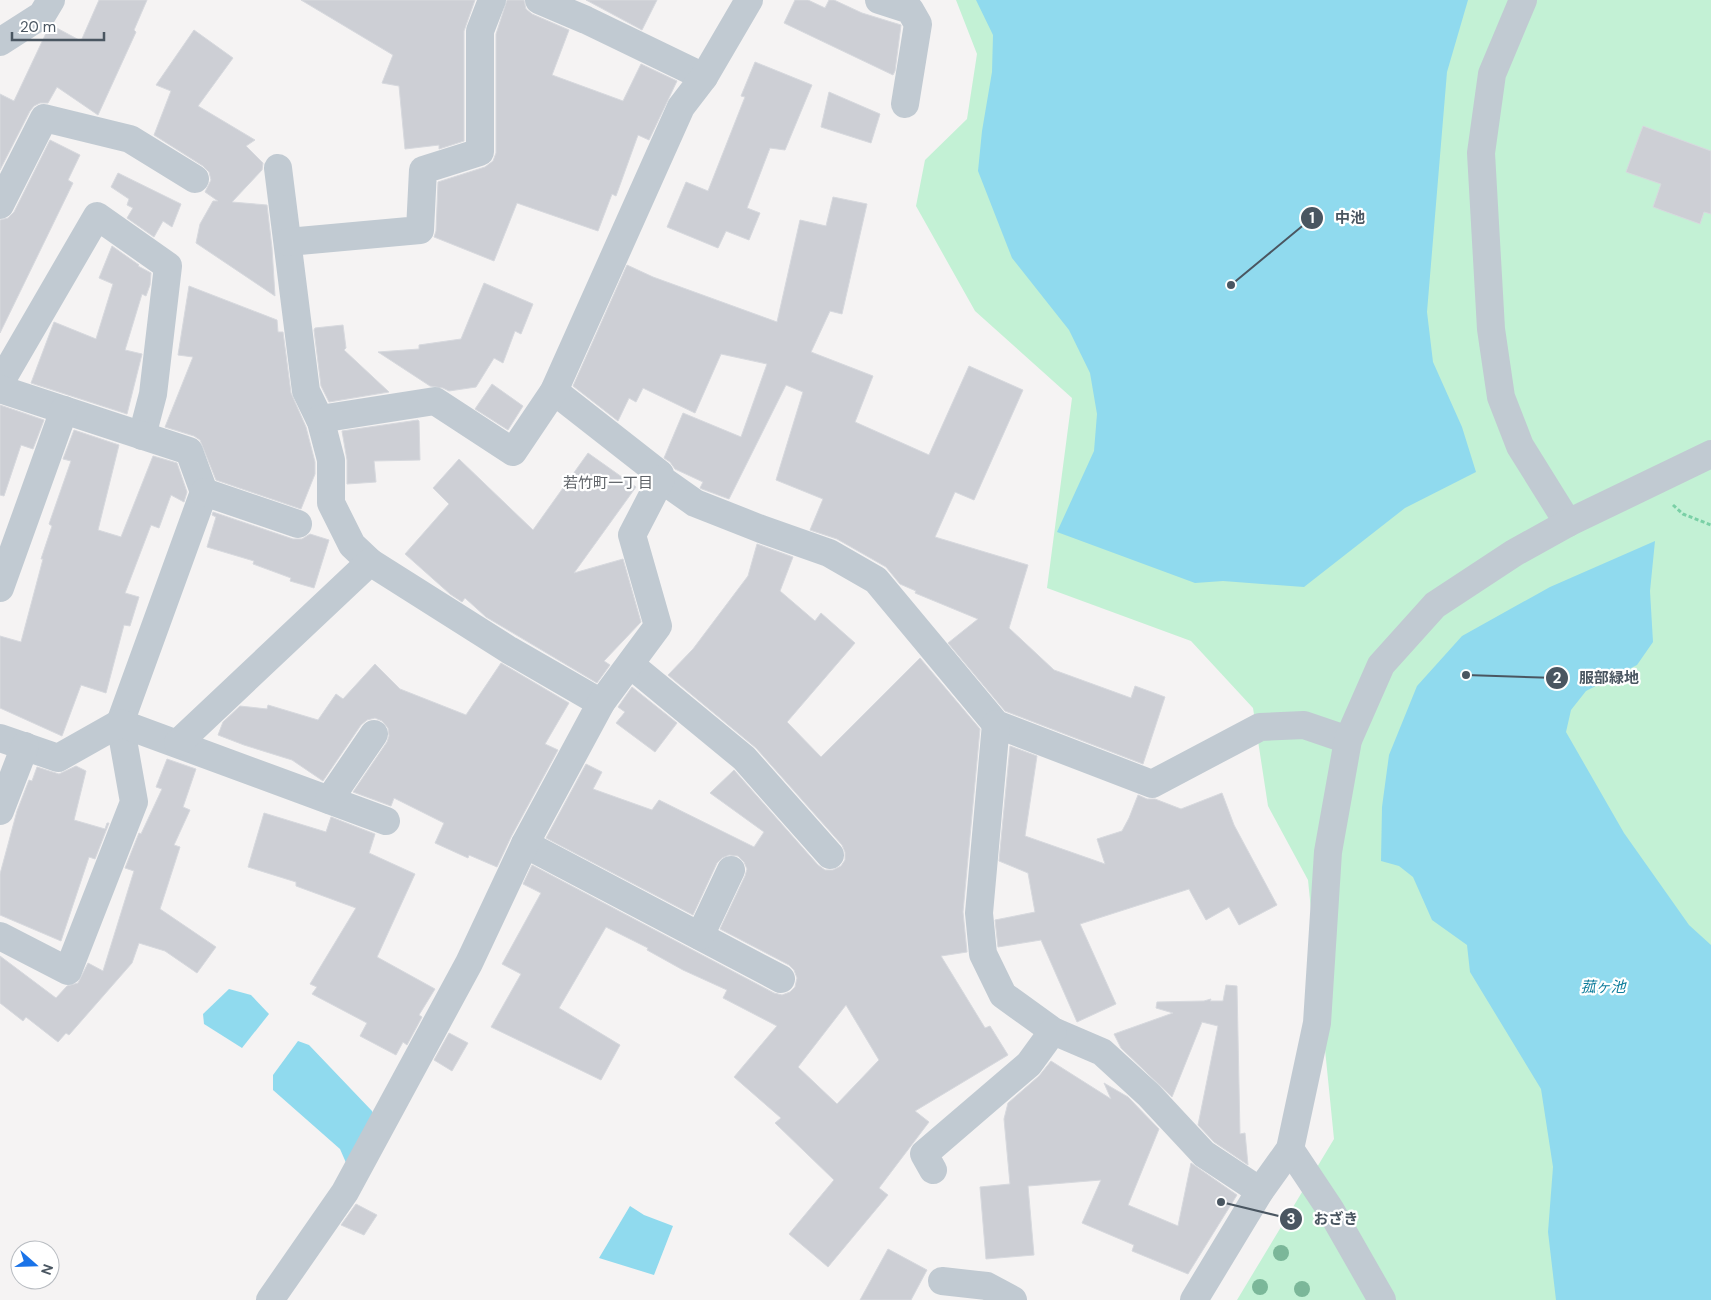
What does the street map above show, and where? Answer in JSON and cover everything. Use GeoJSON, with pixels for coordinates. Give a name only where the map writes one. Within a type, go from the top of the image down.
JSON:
{"type":"FeatureCollection","features":[{"type":"Feature","properties":{"kind":"street"},"geometry":{"type":"LineString","coordinates":[[0,42],[42,15],[51,0]]}},
{"type":"Feature","properties":{"kind":"street"},"geometry":{"type":"LineString","coordinates":[[288,242],[420,230],[423,170],[480,152],[480,31],[492,0]]}},
{"type":"Feature","properties":{"kind":"street"},"geometry":{"type":"LineString","coordinates":[[539,0],[586,20],[704,77]]}},
{"type":"Feature","properties":{"kind":"street"},"geometry":{"type":"LineString","coordinates":[[320,419],[434,401],[513,452],[554,390],[681,107],[704,77],[749,0]]}},
{"type":"Feature","properties":{"kind":"street"},"geometry":{"type":"LineString","coordinates":[[879,0],[910,10],[918,24],[905,104]]}},
{"type":"Feature","properties":{"kind":"street"},"geometry":{"type":"LineString","coordinates":[[1523,0],[1492,74],[1482,153],[1491,329],[1500,397],[1520,446],[1568,523]]}},
{"type":"Feature","properties":{"kind":"street"},"geometry":{"type":"LineString","coordinates":[[0,205],[44,118],[130,139],[195,180]]}},
{"type":"Feature","properties":{"kind":"street"},"geometry":{"type":"LineString","coordinates":[[278,168],[306,391],[320,419],[330,460],[331,503],[352,545],[370,562],[509,650],[601,703]]}},
{"type":"Feature","properties":{"kind":"street"},"geometry":{"type":"LineString","coordinates":[[0,383],[97,216],[168,266],[153,394],[142,436]]}},
{"type":"Feature","properties":{"kind":"street"},"geometry":{"type":"LineString","coordinates":[[0,389],[189,451],[204,492],[120,723],[134,802],[68,971],[0,936]]}},
{"type":"Feature","properties":{"kind":"street"},"geometry":{"type":"LineString","coordinates":[[554,390],[660,474],[661,479],[695,503],[829,554],[876,580],[996,724],[1152,784],[1260,727],[1304,725],[1348,740]]}},
{"type":"Feature","properties":{"kind":"street"},"geometry":{"type":"LineString","coordinates":[[1,584],[64,410]]}},
{"type":"Feature","properties":{"kind":"street"},"geometry":{"type":"LineString","coordinates":[[1194,1300],[1260,1191],[1290,1149],[1317,1023],[1328,852],[1348,740],[1381,665],[1435,606],[1514,553],[1568,523],[1711,454]]}},
{"type":"Feature","properties":{"kind":"street"},"geometry":{"type":"LineString","coordinates":[[270,1300],[345,1192],[469,963],[525,844],[601,703],[631,665],[658,626],[632,535],[661,479]]}},
{"type":"Feature","properties":{"kind":"street"},"geometry":{"type":"LineString","coordinates":[[204,492],[298,524]]}},
{"type":"Feature","properties":{"kind":"street"},"geometry":{"type":"LineString","coordinates":[[178,743],[370,562]]}},
{"type":"Feature","properties":{"kind":"street"},"geometry":{"type":"LineString","coordinates":[[631,665],[744,758],[830,855]]}},
{"type":"Feature","properties":{"kind":"street"},"geometry":{"type":"LineString","coordinates":[[0,811],[12,742],[58,758],[120,723],[386,821]]}},
{"type":"Feature","properties":{"kind":"street"},"geometry":{"type":"LineString","coordinates":[[996,724],[980,913],[983,954],[1003,995],[1053,1030],[1102,1052],[1149,1095],[1204,1154],[1260,1191]]}},
{"type":"Feature","properties":{"kind":"street"},"geometry":{"type":"LineString","coordinates":[[328,800],[374,734]]}},
{"type":"Feature","properties":{"kind":"street"},"geometry":{"type":"LineString","coordinates":[[525,844],[781,979]]}},
{"type":"Feature","properties":{"kind":"street"},"geometry":{"type":"LineString","coordinates":[[700,936],[731,870]]}},
{"type":"Feature","properties":{"kind":"street"},"geometry":{"type":"LineString","coordinates":[[933,1170],[924,1154],[1029,1064],[1053,1030]]}},
{"type":"Feature","properties":{"kind":"street"},"geometry":{"type":"LineString","coordinates":[[1290,1149],[1319,1214],[1368,1300]]}},
{"type":"Feature","properties":{"kind":"street"},"geometry":{"type":"LineString","coordinates":[[1290,1149],[1330,1209],[1382,1300]]}},
{"type":"Feature","properties":{"kind":"street"},"geometry":{"type":"LineString","coordinates":[[942,1281],[987,1286],[1013,1300]]}},
{"type":"Feature","properties":{"kind":"path"},"geometry":{"type":"LineString","coordinates":[[1669,501],[1683,514],[1711,525]]}},
{"type":"Feature","properties":{"kind":"green space"},"geometry":{"type":"Polygon","coordinates":[[[956,0],[1711,0],[1711,1300],[1237,1300],[1334,1139],[1308,880],[1268,806],[1253,708],[1191,641],[1047,588],[1072,398],[975,311],[916,206],[925,160],[967,119],[977,54],[956,0]]]}},
{"type":"Feature","properties":{"kind":"water"},"geometry":{"type":"Polygon","coordinates":[[[976,0],[1468,0],[1447,72],[1427,312],[1433,362],[1462,427],[1476,472],[1405,508],[1304,587],[1223,581],[1195,583],[1057,532],[1094,451],[1097,414],[1090,373],[1069,330],[1012,258],[978,171],[982,131],[992,72],[993,35],[976,0]]]}},
{"type":"Feature","properties":{"kind":"water","name":"菰ヶ池"},"geometry":{"type":"Polygon","coordinates":[[[1655,541],[1650,591],[1653,642],[1637,665],[1586,691],[1571,710],[1566,732],[1624,833],[1689,925],[1711,945],[1711,1300],[1556,1300],[1548,1232],[1553,1167],[1541,1089],[1470,972],[1467,945],[1432,920],[1413,877],[1399,866],[1381,861],[1382,807],[1389,755],[1417,686],[1462,636],[1550,587],[1655,541]]]}},
{"type":"Feature","properties":{"kind":"water"},"geometry":{"type":"Polygon","coordinates":[[[229,989],[251,995],[269,1014],[242,1048],[204,1024],[203,1014],[229,989]]]}},
{"type":"Feature","properties":{"kind":"water"},"geometry":{"type":"Polygon","coordinates":[[[298,1041],[309,1045],[372,1111],[374,1118],[347,1165],[340,1149],[273,1090],[273,1075],[298,1041]]]}},
{"type":"Feature","properties":{"kind":"water"},"geometry":{"type":"Polygon","coordinates":[[[630,1206],[644,1215],[673,1226],[654,1275],[599,1258],[630,1206]]]}},
{"type":"Feature","properties":{"kind":"building"},"geometry":{"type":"Polygon","coordinates":[[[99,0],[147,0],[134,30],[136,32],[98,115],[57,87],[48,103],[40,103],[30,111],[0,170],[0,94],[14,101],[48,29],[53,26],[81,41],[99,0]]]}},
{"type":"Feature","properties":{"kind":"building"},"geometry":{"type":"Polygon","coordinates":[[[301,0],[475,0],[464,31],[464,141],[439,149],[439,145],[405,149],[399,86],[382,83],[393,55],[301,0]]]}},
{"type":"Feature","properties":{"kind":"building"},"geometry":{"type":"Polygon","coordinates":[[[507,0],[524,0],[526,9],[532,14],[569,30],[552,75],[623,101],[641,64],[677,81],[649,140],[638,135],[616,196],[612,194],[598,231],[517,203],[494,261],[434,237],[436,231],[438,182],[485,167],[493,161],[496,153],[496,34],[507,0]]]}},
{"type":"Feature","properties":{"kind":"building"},"geometry":{"type":"Polygon","coordinates":[[[586,0],[657,0],[642,30],[586,0]]]}},
{"type":"Feature","properties":{"kind":"building"},"geometry":{"type":"Polygon","coordinates":[[[795,0],[808,0],[825,8],[829,0],[834,0],[862,13],[901,25],[893,75],[784,23],[795,0]]]}},
{"type":"Feature","properties":{"kind":"building"},"geometry":{"type":"Polygon","coordinates":[[[194,30],[233,58],[198,106],[255,140],[246,146],[263,163],[262,170],[232,202],[267,205],[275,296],[196,243],[200,224],[213,201],[218,201],[205,192],[211,180],[209,172],[203,166],[154,135],[171,91],[156,85],[194,30]]]}},
{"type":"Feature","properties":{"kind":"building"},"geometry":{"type":"Polygon","coordinates":[[[755,62],[812,85],[785,150],[770,148],[747,208],[760,213],[749,240],[726,231],[718,248],[667,227],[686,182],[708,191],[745,97],[741,96],[755,62]]]}},
{"type":"Feature","properties":{"kind":"building"},"geometry":{"type":"Polygon","coordinates":[[[829,92],[880,114],[871,143],[821,127],[829,92]]]}},
{"type":"Feature","properties":{"kind":"building"},"geometry":{"type":"Polygon","coordinates":[[[1643,126],[1711,151],[1711,214],[1704,212],[1700,224],[1653,207],[1661,184],[1626,172],[1643,126]]]}},
{"type":"Feature","properties":{"kind":"building"},"geometry":{"type":"Polygon","coordinates":[[[50,140],[80,155],[68,180],[73,183],[0,333],[0,220],[8,218],[14,212],[50,140]]]}},
{"type":"Feature","properties":{"kind":"building"},"geometry":{"type":"Polygon","coordinates":[[[118,173],[181,204],[172,227],[163,221],[154,237],[127,218],[133,208],[127,205],[129,199],[111,187],[118,173]]]}},
{"type":"Feature","properties":{"kind":"building"},"geometry":{"type":"Polygon","coordinates":[[[833,197],[867,204],[842,314],[830,311],[811,352],[873,376],[855,422],[929,455],[969,366],[1023,390],[974,500],[955,492],[935,537],[1028,565],[1009,628],[1054,670],[1131,698],[1135,686],[1165,697],[1143,764],[1005,711],[948,643],[978,619],[915,593],[916,591],[900,584],[886,567],[837,539],[810,530],[823,499],[776,480],[803,392],[786,385],[729,499],[700,488],[703,482],[675,469],[664,458],[683,413],[741,437],[767,364],[721,354],[695,413],[643,388],[636,402],[629,398],[618,421],[573,386],[627,265],[653,277],[777,322],[800,220],[826,226],[833,197]]]}},
{"type":"Feature","properties":{"kind":"building"},"geometry":{"type":"Polygon","coordinates":[[[112,246],[138,266],[151,273],[150,285],[146,296],[142,294],[125,350],[142,354],[127,414],[31,383],[54,322],[96,339],[113,284],[99,278],[112,246]]]}},
{"type":"Feature","properties":{"kind":"building"},"geometry":{"type":"Polygon","coordinates":[[[484,283],[533,304],[521,334],[515,331],[503,363],[494,358],[476,387],[449,391],[430,386],[378,352],[419,349],[419,345],[461,339],[484,283]]]}},
{"type":"Feature","properties":{"kind":"building"},"geometry":{"type":"Polygon","coordinates":[[[189,286],[277,320],[278,332],[283,332],[291,393],[306,427],[315,462],[315,474],[301,509],[216,480],[200,440],[194,436],[165,427],[193,357],[178,355],[189,286]]]}},
{"type":"Feature","properties":{"kind":"building"},"geometry":{"type":"Polygon","coordinates":[[[343,325],[346,348],[344,350],[389,392],[329,402],[321,386],[314,330],[315,328],[343,325]]]}},
{"type":"Feature","properties":{"kind":"building"},"geometry":{"type":"Polygon","coordinates":[[[492,384],[523,406],[508,430],[475,409],[492,384]]]}},
{"type":"Feature","properties":{"kind":"building"},"geometry":{"type":"Polygon","coordinates":[[[0,405],[44,420],[33,449],[21,445],[4,496],[0,495],[0,405]]]}},
{"type":"Feature","properties":{"kind":"building"},"geometry":{"type":"Polygon","coordinates":[[[418,420],[420,460],[374,461],[376,482],[347,484],[347,460],[342,431],[418,420]]]}},
{"type":"Feature","properties":{"kind":"building"},"geometry":{"type":"Polygon","coordinates":[[[74,430],[119,445],[98,530],[121,537],[153,456],[177,463],[187,492],[184,502],[171,495],[159,528],[151,525],[125,593],[139,597],[130,626],[124,625],[106,693],[81,685],[62,736],[0,708],[0,636],[21,642],[43,559],[41,559],[52,526],[49,524],[71,461],[63,459],[74,430]]]}},
{"type":"Feature","properties":{"kind":"building"},"geometry":{"type":"Polygon","coordinates":[[[588,453],[636,487],[574,573],[623,559],[641,622],[604,661],[610,665],[597,683],[486,617],[465,598],[462,602],[450,594],[405,554],[449,504],[433,488],[459,459],[533,530],[588,453]]]}},
{"type":"Feature","properties":{"kind":"building"},"geometry":{"type":"Polygon","coordinates":[[[213,512],[293,539],[302,539],[310,534],[329,540],[314,588],[290,581],[291,578],[253,564],[254,561],[207,547],[216,517],[212,515],[213,512]]]}},
{"type":"Feature","properties":{"kind":"building"},"geometry":{"type":"Polygon","coordinates":[[[757,544],[793,557],[780,591],[815,621],[821,613],[855,643],[787,722],[821,757],[920,658],[980,729],[963,912],[967,952],[941,956],[985,1028],[990,1026],[1008,1055],[915,1111],[929,1122],[879,1188],[888,1195],[828,1267],[789,1234],[834,1180],[775,1123],[781,1118],[734,1077],[777,1026],[723,998],[727,990],[683,970],[647,950],[648,948],[606,927],[559,1008],[620,1045],[601,1080],[491,1027],[521,974],[502,964],[541,893],[523,884],[532,865],[774,993],[782,995],[790,992],[795,987],[797,978],[794,970],[789,965],[720,929],[747,869],[744,862],[738,856],[729,855],[717,863],[693,915],[546,838],[586,764],[602,772],[593,789],[652,810],[659,800],[754,847],[764,832],[710,793],[734,770],[818,865],[825,870],[833,870],[841,866],[845,860],[845,852],[842,845],[756,748],[668,675],[693,649],[748,576],[757,544]],[[846,1005],[798,1067],[837,1104],[879,1060],[846,1005]]]}},
{"type":"Feature","properties":{"kind":"building"},"geometry":{"type":"Polygon","coordinates":[[[501,663],[569,703],[545,744],[558,750],[497,867],[469,855],[468,858],[435,843],[444,823],[394,798],[391,806],[353,792],[387,742],[389,736],[388,728],[382,721],[375,718],[367,720],[361,725],[323,781],[292,760],[218,735],[223,722],[240,706],[267,709],[268,705],[318,720],[336,694],[343,699],[375,664],[400,689],[466,715],[501,663]]]}},
{"type":"Feature","properties":{"kind":"building"},"geometry":{"type":"Polygon","coordinates":[[[632,687],[677,723],[655,752],[616,723],[625,712],[618,707],[632,687]]]}},
{"type":"Feature","properties":{"kind":"building"},"geometry":{"type":"Polygon","coordinates":[[[1010,746],[1037,756],[1025,836],[1105,864],[1097,839],[1122,831],[1138,795],[1181,809],[1222,793],[1234,825],[1277,905],[1239,925],[1229,907],[1206,920],[1189,889],[1080,924],[1116,1004],[1077,1022],[1041,940],[998,947],[995,920],[1035,912],[1028,873],[999,861],[1010,746]]]}},
{"type":"Feature","properties":{"kind":"building"},"geometry":{"type":"Polygon","coordinates":[[[167,759],[196,769],[183,807],[190,810],[174,845],[180,847],[160,909],[216,947],[197,973],[165,951],[139,943],[132,963],[69,1035],[66,1033],[58,1042],[26,1017],[23,1021],[0,1003],[0,956],[56,998],[67,986],[78,983],[88,963],[103,971],[134,871],[125,868],[139,833],[141,834],[162,789],[156,787],[167,759]]]}},
{"type":"Feature","properties":{"kind":"building"},"geometry":{"type":"Polygon","coordinates":[[[76,766],[86,771],[74,820],[105,829],[107,823],[109,823],[95,859],[89,857],[61,941],[0,915],[0,874],[17,811],[29,780],[32,781],[37,767],[59,774],[76,766]]]}},
{"type":"Feature","properties":{"kind":"building"},"geometry":{"type":"Polygon","coordinates":[[[264,813],[326,832],[331,817],[375,834],[369,853],[415,874],[377,957],[435,989],[419,1015],[422,1017],[407,1045],[403,1042],[396,1055],[360,1036],[367,1023],[312,994],[317,987],[310,984],[356,908],[296,886],[296,882],[248,867],[264,813]]]}},
{"type":"Feature","properties":{"kind":"building"},"geometry":{"type":"Polygon","coordinates":[[[1226,985],[1237,986],[1240,1134],[1245,1133],[1248,1165],[1214,1142],[1198,1125],[1218,1026],[1202,1022],[1172,1097],[1121,1048],[1114,1034],[1173,1013],[1156,1008],[1157,1002],[1204,1001],[1211,999],[1210,1001],[1223,1001],[1226,985]]]}},
{"type":"Feature","properties":{"kind":"building"},"geometry":{"type":"Polygon","coordinates":[[[449,1033],[468,1043],[452,1071],[434,1060],[449,1033]]]}},
{"type":"Feature","properties":{"kind":"building"},"geometry":{"type":"Polygon","coordinates":[[[1051,1061],[1111,1099],[1104,1083],[1128,1097],[1159,1129],[1128,1205],[1178,1226],[1191,1163],[1237,1195],[1188,1274],[1132,1251],[1134,1245],[1082,1223],[1101,1180],[1028,1186],[1034,1255],[986,1259],[980,1187],[1010,1184],[1004,1119],[1008,1103],[1039,1076],[1051,1061]]]}},
{"type":"Feature","properties":{"kind":"building"},"geometry":{"type":"Polygon","coordinates":[[[356,1204],[377,1215],[364,1235],[341,1225],[356,1204]]]}},
{"type":"Feature","properties":{"kind":"building"},"geometry":{"type":"Polygon","coordinates":[[[888,1249],[927,1270],[911,1300],[860,1300],[888,1249]]]}},
{"type":"Feature","properties":{"kind":"place","name":"中池"},"geometry":{"type":"Point","coordinates":[1231,285]}},
{"type":"Feature","properties":{"kind":"place","name":"服部緑地"},"geometry":{"type":"Point","coordinates":[1466,675]}},
{"type":"Feature","properties":{"kind":"place","name":"おざき"},"geometry":{"type":"Point","coordinates":[1221,1202]}},
{"type":"Feature","properties":{"kind":"district","name":"若竹町一丁目"},"geometry":{"type":"Point","coordinates":[608,483]}}]}
